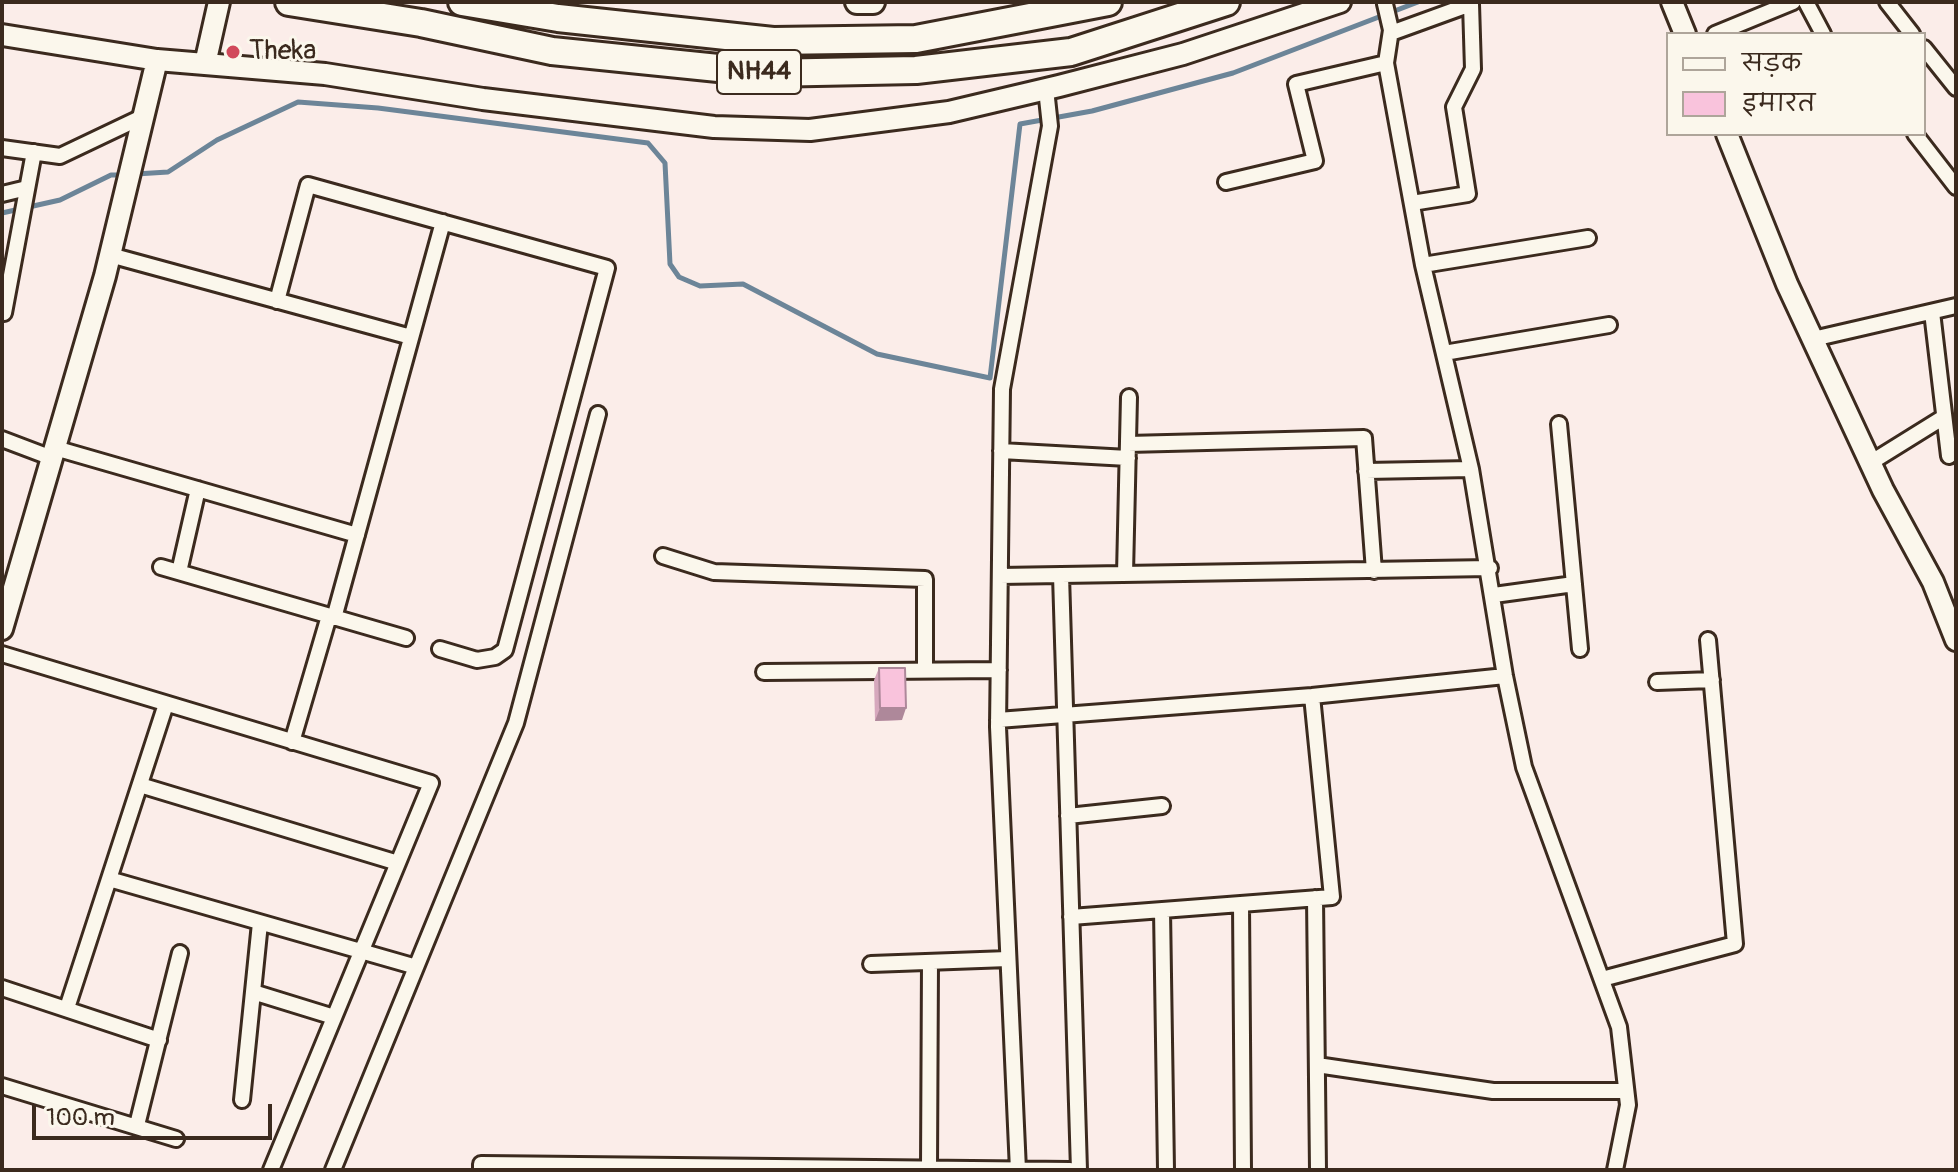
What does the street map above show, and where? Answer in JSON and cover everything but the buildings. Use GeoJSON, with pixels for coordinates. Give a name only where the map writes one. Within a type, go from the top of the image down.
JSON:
{"type":"FeatureCollection","features":[{"type":"Feature","properties":{"kind":"highway","name":"NH44"},"geometry":{"type":"LineString","coordinates":[[289,2],[421,23],[552,51],[767,73],[916,70],[1071,52],[1226,2]]}},
{"type":"Feature","properties":{"kind":"highway","name":"NH44"},"geometry":{"type":"LineString","coordinates":[[462,2],[558,18],[773,41],[916,39],[1108,2]]}},
{"type":"Feature","properties":{"kind":"main road"},"geometry":{"type":"LineString","coordinates":[[857,2],[873,2]]}},
{"type":"Feature","properties":{"kind":"street"},"geometry":{"type":"LineString","coordinates":[[205,64],[219,2]]}},
{"type":"Feature","properties":{"kind":"street"},"geometry":{"type":"LineString","coordinates":[[2,35],[157,60],[325,74],[483,99],[714,127],[797,129],[1048,98],[1340,2]]}},
{"type":"Feature","properties":{"kind":"street"},"geometry":{"type":"LineString","coordinates":[[1672,2],[1684,32]]}},
{"type":"Feature","properties":{"kind":"street"},"geometry":{"type":"LineString","coordinates":[[1720,32],[1793,2]]}},
{"type":"Feature","properties":{"kind":"street"},"geometry":{"type":"LineString","coordinates":[[1806,2],[1822,32]]}},
{"type":"Feature","properties":{"kind":"street"},"geometry":{"type":"LineString","coordinates":[[1887,2],[1910,32]]}},
{"type":"Feature","properties":{"kind":"street"},"geometry":{"type":"LineString","coordinates":[[1385,4],[1391,31],[1386,63],[1423,265],[1471,469],[1490,568],[1505,676],[1524,767],[1619,1027],[1628,1105],[1615,1170]]}},
{"type":"Feature","properties":{"kind":"street"},"geometry":{"type":"LineString","coordinates":[[1391,31],[1471,4],[1473,69],[1454,107],[1468,194],[1412,203]]}},
{"type":"Feature","properties":{"kind":"street"},"geometry":{"type":"LineString","coordinates":[[1926,50],[1956,88]]}},
{"type":"Feature","properties":{"kind":"street"},"geometry":{"type":"LineString","coordinates":[[2,629],[110,255],[157,60]]}},
{"type":"Feature","properties":{"kind":"street"},"geometry":{"type":"LineString","coordinates":[[1226,182],[1315,161],[1296,84],[1386,63]]}},
{"type":"Feature","properties":{"kind":"street"},"geometry":{"type":"LineString","coordinates":[[1018,1169],[998,720],[1002,389],[1050,126],[1048,98]]}},
{"type":"Feature","properties":{"kind":"street"},"geometry":{"type":"LineString","coordinates":[[2,148],[60,156],[144,116]]}},
{"type":"Feature","properties":{"kind":"street"},"geometry":{"type":"LineString","coordinates":[[1728,136],[1813,339],[1870,463],[1949,604],[1956,640]]}},
{"type":"Feature","properties":{"kind":"street"},"geometry":{"type":"LineString","coordinates":[[1917,136],[1956,187]]}},
{"type":"Feature","properties":{"kind":"street"},"geometry":{"type":"LineString","coordinates":[[4,313],[34,152]]}},
{"type":"Feature","properties":{"kind":"street"},"geometry":{"type":"LineString","coordinates":[[277,301],[308,185],[607,268],[505,650],[495,657],[477,660],[440,649]]}},
{"type":"Feature","properties":{"kind":"street"},"geometry":{"type":"LineString","coordinates":[[2,194],[26,193]]}},
{"type":"Feature","properties":{"kind":"street"},"geometry":{"type":"LineString","coordinates":[[292,742],[357,535],[443,222]]}},
{"type":"Feature","properties":{"kind":"street"},"geometry":{"type":"LineString","coordinates":[[1423,265],[1588,238]]}},
{"type":"Feature","properties":{"kind":"street"},"geometry":{"type":"LineString","coordinates":[[110,255],[411,337]]}},
{"type":"Feature","properties":{"kind":"street"},"geometry":{"type":"LineString","coordinates":[[1813,339],[1956,306]]}},
{"type":"Feature","properties":{"kind":"street"},"geometry":{"type":"LineString","coordinates":[[1932,312],[1949,456]]}},
{"type":"Feature","properties":{"kind":"street"},"geometry":{"type":"LineString","coordinates":[[1444,353],[1609,325]]}},
{"type":"Feature","properties":{"kind":"street"},"geometry":{"type":"LineString","coordinates":[[1125,574],[1129,397]]}},
{"type":"Feature","properties":{"kind":"street"},"geometry":{"type":"LineString","coordinates":[[333,1170],[413,966],[516,723],[598,414]]}},
{"type":"Feature","properties":{"kind":"street"},"geometry":{"type":"LineString","coordinates":[[1870,463],[1944,417]]}},
{"type":"Feature","properties":{"kind":"street"},"geometry":{"type":"LineString","coordinates":[[1559,424],[1580,649]]}},
{"type":"Feature","properties":{"kind":"street"},"geometry":{"type":"LineString","coordinates":[[1001,451],[1128,451],[1364,438],[1374,571]]}},
{"type":"Feature","properties":{"kind":"street"},"geometry":{"type":"LineString","coordinates":[[2,439],[198,489],[357,535]]}},
{"type":"Feature","properties":{"kind":"street"},"geometry":{"type":"LineString","coordinates":[[1366,471],[1471,469]]}},
{"type":"Feature","properties":{"kind":"street"},"geometry":{"type":"LineString","coordinates":[[179,572],[198,489]]}},
{"type":"Feature","properties":{"kind":"street"},"geometry":{"type":"LineString","coordinates":[[663,556],[714,572],[925,579],[925,670]]}},
{"type":"Feature","properties":{"kind":"street"},"geometry":{"type":"LineString","coordinates":[[161,567],[406,638]]}},
{"type":"Feature","properties":{"kind":"street"},"geometry":{"type":"LineString","coordinates":[[1000,576],[1490,568]]}},
{"type":"Feature","properties":{"kind":"street"},"geometry":{"type":"LineString","coordinates":[[1061,575],[1068,712],[1068,816],[1079,1170]]}},
{"type":"Feature","properties":{"kind":"street"},"geometry":{"type":"LineString","coordinates":[[1494,595],[1574,584]]}},
{"type":"Feature","properties":{"kind":"street"},"geometry":{"type":"LineString","coordinates":[[1602,979],[1735,944],[1708,640]]}},
{"type":"Feature","properties":{"kind":"street"},"geometry":{"type":"LineString","coordinates":[[2,654],[431,783],[271,1170]]}},
{"type":"Feature","properties":{"kind":"street"},"geometry":{"type":"LineString","coordinates":[[764,672],[999,670]]}},
{"type":"Feature","properties":{"kind":"street"},"geometry":{"type":"LineString","coordinates":[[998,720],[1068,712],[1312,696],[1505,676]]}},
{"type":"Feature","properties":{"kind":"street"},"geometry":{"type":"LineString","coordinates":[[1657,682],[1712,680]]}},
{"type":"Feature","properties":{"kind":"street"},"geometry":{"type":"LineString","coordinates":[[1071,917],[1332,897],[1312,696]]}},
{"type":"Feature","properties":{"kind":"street"},"geometry":{"type":"LineString","coordinates":[[67,1008],[166,704]]}},
{"type":"Feature","properties":{"kind":"street"},"geometry":{"type":"LineString","coordinates":[[140,785],[398,863]]}},
{"type":"Feature","properties":{"kind":"street"},"geometry":{"type":"LineString","coordinates":[[1068,816],[1162,806]]}},
{"type":"Feature","properties":{"kind":"street"},"geometry":{"type":"LineString","coordinates":[[109,879],[413,966]]}},
{"type":"Feature","properties":{"kind":"street"},"geometry":{"type":"LineString","coordinates":[[1315,898],[1318,1170]]}},
{"type":"Feature","properties":{"kind":"street"},"geometry":{"type":"LineString","coordinates":[[1241,904],[1243,1170]]}},
{"type":"Feature","properties":{"kind":"street"},"geometry":{"type":"LineString","coordinates":[[1162,910],[1166,1170]]}},
{"type":"Feature","properties":{"kind":"street"},"geometry":{"type":"LineString","coordinates":[[242,1100],[260,923]]}},
{"type":"Feature","properties":{"kind":"street"},"geometry":{"type":"LineString","coordinates":[[137,1125],[180,953]]}},
{"type":"Feature","properties":{"kind":"street"},"geometry":{"type":"LineString","coordinates":[[871,964],[1008,959]]}},
{"type":"Feature","properties":{"kind":"street"},"geometry":{"type":"LineString","coordinates":[[929,1168],[930,962]]}},
{"type":"Feature","properties":{"kind":"street"},"geometry":{"type":"LineString","coordinates":[[2,988],[159,1040]]}},
{"type":"Feature","properties":{"kind":"street"},"geometry":{"type":"LineString","coordinates":[[253,992],[334,1017]]}},
{"type":"Feature","properties":{"kind":"street"},"geometry":{"type":"LineString","coordinates":[[1317,1065],[1493,1091],[1626,1091]]}},
{"type":"Feature","properties":{"kind":"street"},"geometry":{"type":"LineString","coordinates":[[2,1086],[176,1139]]}},
{"type":"Feature","properties":{"kind":"street"},"geometry":{"type":"LineString","coordinates":[[481,1170],[481,1164],[1070,1170]]}},
{"type":"Feature","properties":{"kind":"waterway"},"geometry":{"type":"LineString","coordinates":[[136,174],[168,172],[217,140],[298,102],[378,108],[648,143],[665,163],[670,264],[679,277],[700,286],[743,284],[877,354],[990,378],[1020,124],[1092,111],[1233,73],[1418,2]]}},
{"type":"Feature","properties":{"kind":"waterway"},"geometry":{"type":"LineString","coordinates":[[2,213],[60,200],[111,175],[122,175]]}},
{"type":"Feature","properties":{"kind":"place","name":"Theka"},"geometry":{"type":"Point","coordinates":[233,52]}}]}
